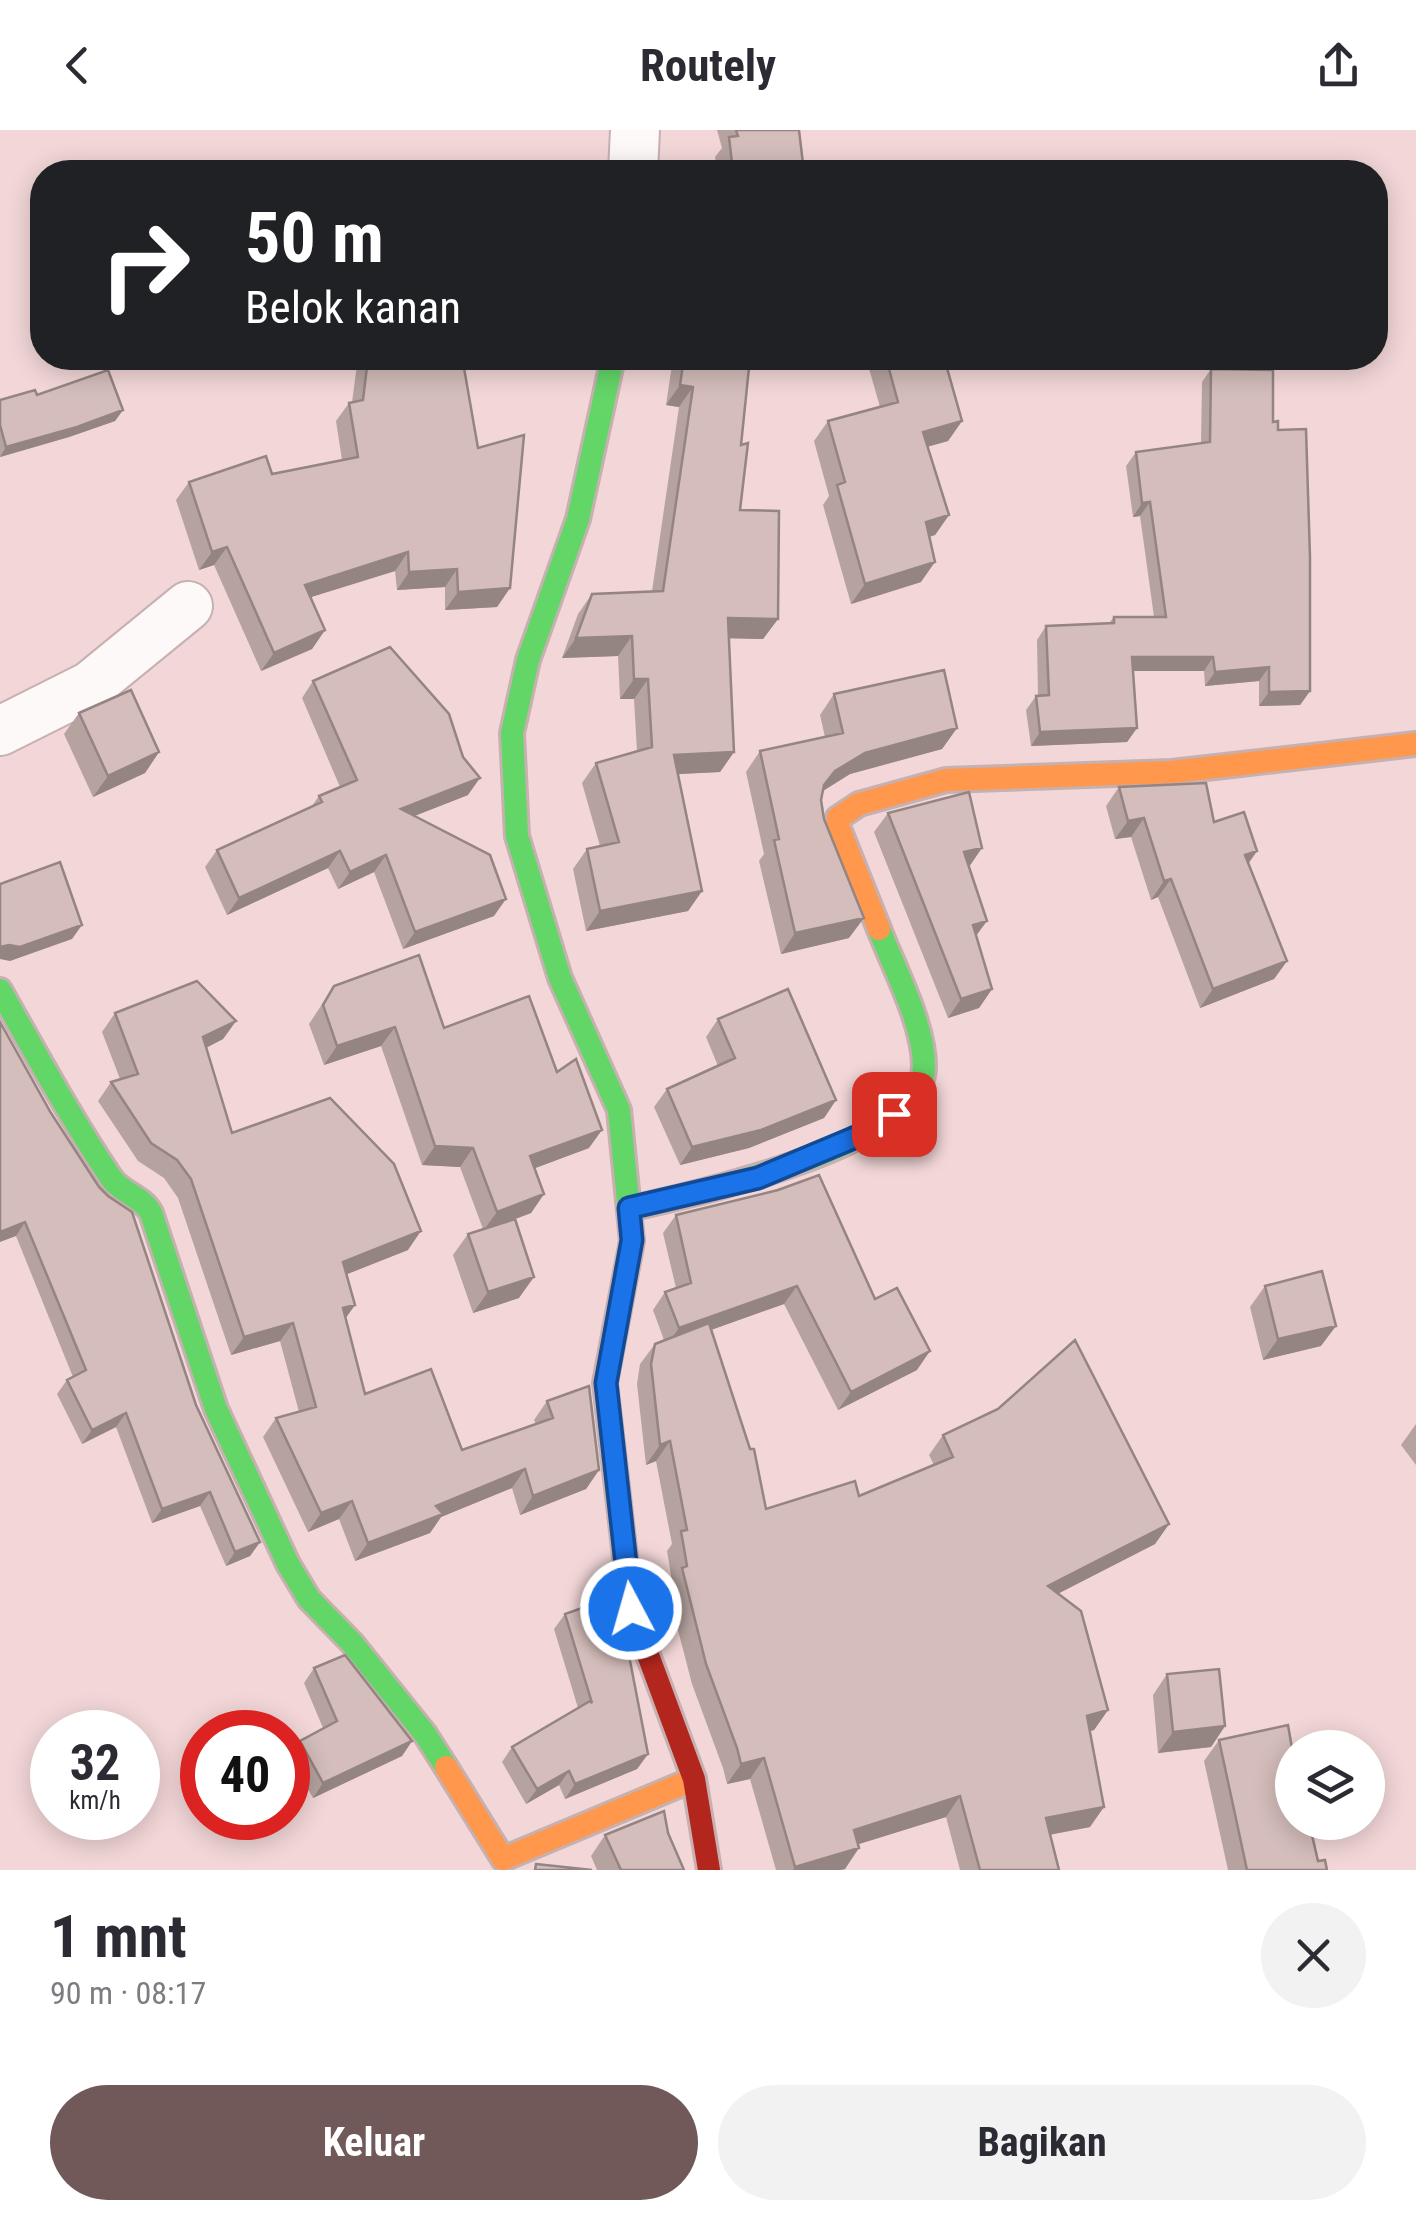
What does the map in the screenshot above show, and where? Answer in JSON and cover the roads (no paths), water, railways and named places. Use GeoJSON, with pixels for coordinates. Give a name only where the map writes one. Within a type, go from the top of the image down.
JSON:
{"type":"FeatureCollection","features":[{"type":"Feature","properties":{"kind":"street"},"geometry":{"type":"LineString","coordinates":[[634,130],[634,160]]}},
{"type":"Feature","properties":{"kind":"street"},"geometry":{"type":"LineString","coordinates":[[609,370],[578,519],[528,660],[512,733],[517,836],[560,978],[620,1110],[632,1240],[606,1383],[631,1609],[694,1779],[709,1870]]}},
{"type":"Feature","properties":{"kind":"street"},"geometry":{"type":"LineString","coordinates":[[0,732],[90,686],[188,606]]}},
{"type":"Feature","properties":{"kind":"street"},"geometry":{"type":"LineString","coordinates":[[629,1208],[758,1178],[790,1166],[875,1129],[914,1098],[925,1069],[919,1030],[838,829],[838,818],[858,804],[946,780],[1172,772],[1416,744]]}},
{"type":"Feature","properties":{"kind":"street"},"geometry":{"type":"LineString","coordinates":[[0,990],[68,1112],[115,1184],[146,1204],[151,1213],[216,1410],[288,1564],[309,1598],[352,1642],[426,1734],[499,1864],[694,1779]]}}]}
